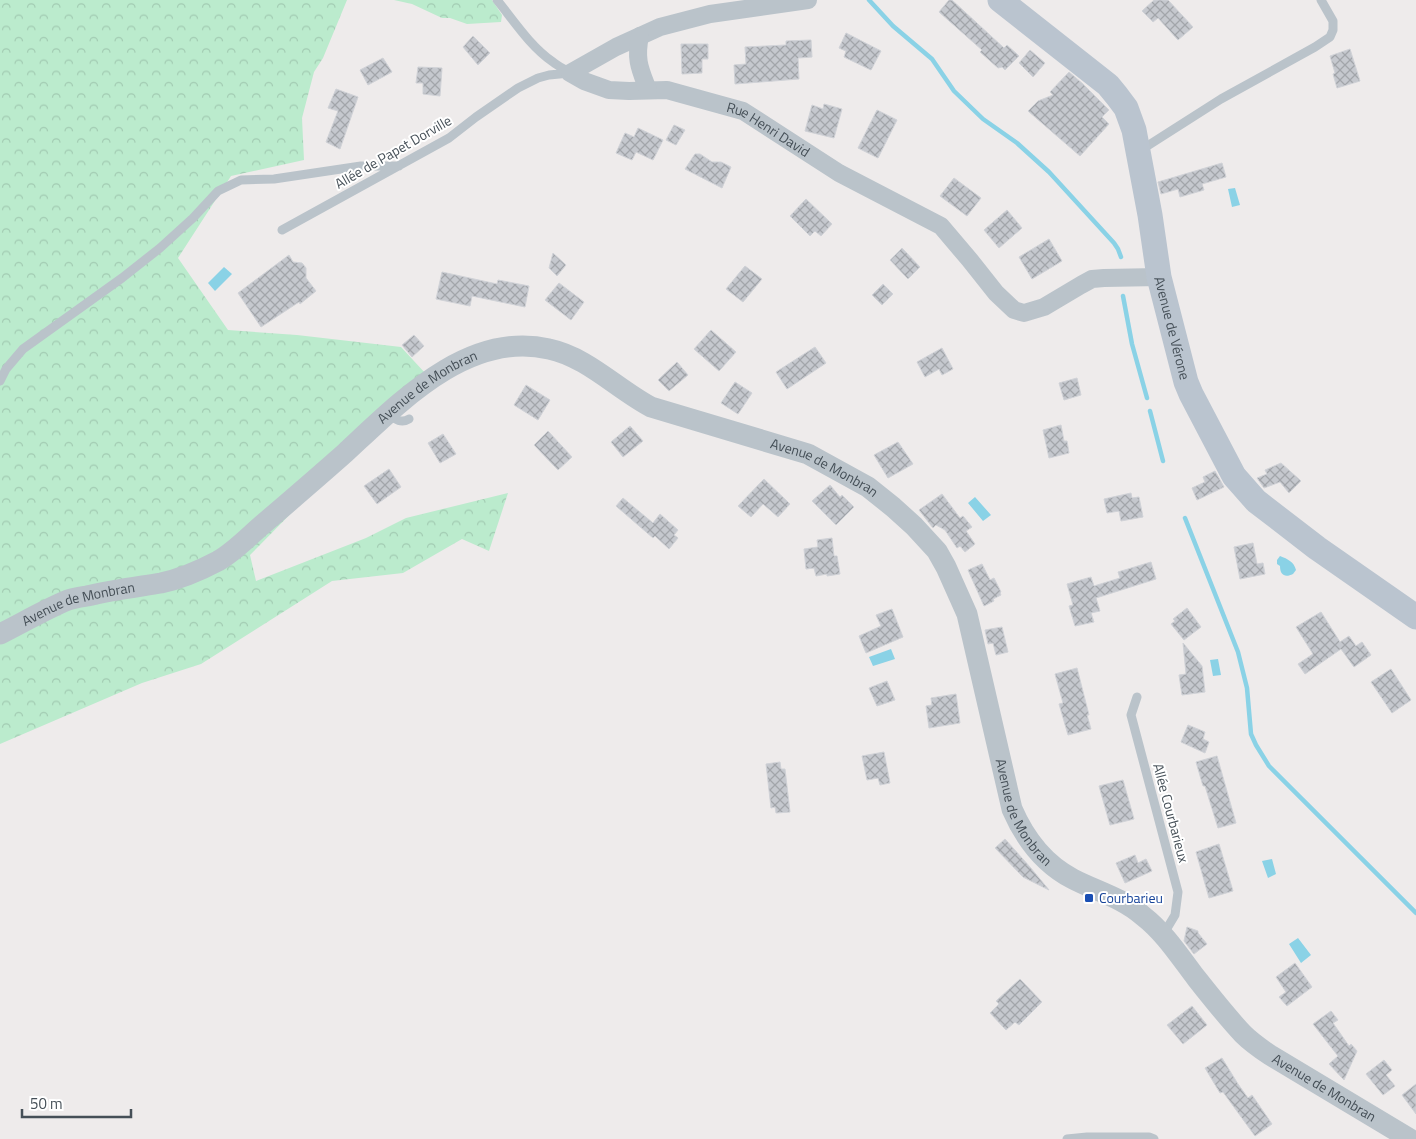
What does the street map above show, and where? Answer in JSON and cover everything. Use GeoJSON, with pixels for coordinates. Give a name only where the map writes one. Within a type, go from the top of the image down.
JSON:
{"type":"FeatureCollection","features":[{"type":"Feature","properties":{"kind":"main road","name":"Avenue de Vérone"},"geometry":{"type":"LineString","coordinates":[[1000,0],[1108,85],[1126,108],[1139,152],[1158,277],[1186,382],[1234,476],[1263,507],[1317,548],[1416,617]]}},
{"type":"Feature","properties":{"kind":"street"},"geometry":{"type":"LineString","coordinates":[[570,73],[616,47],[660,27],[710,14],[808,0]]}},
{"type":"Feature","properties":{"kind":"street"},"geometry":{"type":"LineString","coordinates":[[640,36],[637,51],[639,67],[648,90]]}},
{"type":"Feature","properties":{"kind":"street","name":"Rue Henri David"},"geometry":{"type":"LineString","coordinates":[[570,73],[584,81],[609,90],[667,90],[743,111],[839,173],[941,226],[996,294],[1014,310],[1024,313],[1044,307],[1092,279],[1158,277]]}},
{"type":"Feature","properties":{"kind":"street","name":"Avenue de Monbran"},"geometry":{"type":"LineString","coordinates":[[0,634],[69,600],[178,578],[218,561],[268,520],[418,388],[439,373],[472,357],[497,348],[518,345],[549,349],[578,360],[635,399],[651,407],[808,454],[868,487],[893,506],[937,551],[967,614],[1012,809],[1024,833],[1041,856],[1054,868],[1073,880],[1119,900],[1154,925],[1244,1035],[1270,1055],[1410,1139]]}},
{"type":"Feature","properties":{"kind":"lane"},"geometry":{"type":"LineString","coordinates":[[497,0],[533,44],[552,62],[570,73]]}},
{"type":"Feature","properties":{"kind":"lane"},"geometry":{"type":"LineString","coordinates":[[1139,152],[1221,99],[1330,37],[1333,30],[1333,21],[1321,0]]}},
{"type":"Feature","properties":{"kind":"lane","name":"Allée de Papet Dorville"},"geometry":{"type":"LineString","coordinates":[[282,230],[450,138],[476,117],[518,88],[538,78],[570,73]]}},
{"type":"Feature","properties":{"kind":"lane"},"geometry":{"type":"LineString","coordinates":[[0,381],[6,369],[22,349],[122,278],[160,248],[193,218],[218,191],[241,180],[274,179],[361,166],[399,166]]}},
{"type":"Feature","properties":{"kind":"lane"},"geometry":{"type":"LineString","coordinates":[[388,414],[398,421],[409,419]]}},
{"type":"Feature","properties":{"kind":"lane","name":"Allée Courbarieux"},"geometry":{"type":"LineString","coordinates":[[1137,697],[1131,715],[1178,892],[1175,915],[1163,935]]}},
{"type":"Feature","properties":{"kind":"lane"},"geometry":{"type":"LineString","coordinates":[[1066,1139],[1087,1137],[1149,1137],[1154,1139]]}},
{"type":"Feature","properties":{"kind":"green space"},"geometry":{"type":"Polygon","coordinates":[[[0,0],[347,0],[323,58],[314,72],[302,118],[304,160],[231,176],[178,258],[228,330],[297,335],[401,347],[426,374],[250,555],[256,581],[366,538],[406,518],[508,493],[489,551],[462,539],[403,573],[332,581],[201,664],[142,683],[0,744],[0,0]]]}},
{"type":"Feature","properties":{"kind":"green space"},"geometry":{"type":"Polygon","coordinates":[[[394,0],[492,0],[502,15],[501,22],[467,24],[450,18],[442,18],[412,4],[394,0]]]}},
{"type":"Feature","properties":{"kind":"water"},"geometry":{"type":"Polygon","coordinates":[[[1235,188],[1240,205],[1232,207],[1228,189],[1235,188]]]}},
{"type":"Feature","properties":{"kind":"water"},"geometry":{"type":"Polygon","coordinates":[[[224,267],[232,274],[215,291],[208,283],[224,267]]]}},
{"type":"Feature","properties":{"kind":"water"},"geometry":{"type":"Polygon","coordinates":[[[975,497],[991,515],[983,521],[968,503],[975,497]]]}},
{"type":"Feature","properties":{"kind":"water"},"geometry":{"type":"Polygon","coordinates":[[[1280,556],[1294,565],[1296,570],[1293,574],[1285,576],[1282,574],[1280,566],[1277,564],[1280,556]]]}},
{"type":"Feature","properties":{"kind":"water"},"geometry":{"type":"Polygon","coordinates":[[[891,649],[895,659],[873,666],[869,657],[891,649]]]}},
{"type":"Feature","properties":{"kind":"water"},"geometry":{"type":"Polygon","coordinates":[[[1218,659],[1221,675],[1213,676],[1210,660],[1218,659]]]}},
{"type":"Feature","properties":{"kind":"water"},"geometry":{"type":"Polygon","coordinates":[[[1272,859],[1276,874],[1268,878],[1262,861],[1272,859]]]}},
{"type":"Feature","properties":{"kind":"water"},"geometry":{"type":"Polygon","coordinates":[[[1298,938],[1311,955],[1301,963],[1289,944],[1298,938]]]}},
{"type":"Feature","properties":{"kind":"building"},"geometry":{"type":"Polygon","coordinates":[[[949,0],[952,0],[1004,48],[1007,45],[1019,56],[1005,70],[1002,67],[998,68],[980,52],[982,50],[939,12],[949,0]]]}},
{"type":"Feature","properties":{"kind":"building"},"geometry":{"type":"Polygon","coordinates":[[[1154,0],[1168,0],[1193,27],[1178,40],[1158,18],[1153,22],[1142,11],[1154,0]]]}},
{"type":"Feature","properties":{"kind":"building"},"geometry":{"type":"Polygon","coordinates":[[[846,33],[881,51],[871,70],[844,57],[846,51],[839,48],[846,33]]]}},
{"type":"Feature","properties":{"kind":"building"},"geometry":{"type":"Polygon","coordinates":[[[473,36],[490,53],[478,65],[463,47],[473,36]]]}},
{"type":"Feature","properties":{"kind":"building"},"geometry":{"type":"Polygon","coordinates":[[[811,40],[812,57],[798,58],[799,79],[735,84],[734,65],[746,64],[745,47],[786,45],[786,41],[811,40]]]}},
{"type":"Feature","properties":{"kind":"building"},"geometry":{"type":"Polygon","coordinates":[[[681,44],[708,44],[708,59],[702,59],[702,73],[682,74],[681,44]]]}},
{"type":"Feature","properties":{"kind":"building"},"geometry":{"type":"Polygon","coordinates":[[[1350,49],[1360,81],[1337,88],[1330,56],[1350,49]]]}},
{"type":"Feature","properties":{"kind":"building"},"geometry":{"type":"Polygon","coordinates":[[[1030,50],[1045,63],[1033,77],[1019,63],[1030,50]]]}},
{"type":"Feature","properties":{"kind":"building"},"geometry":{"type":"Polygon","coordinates":[[[383,58],[392,72],[368,85],[360,70],[383,58]]]}},
{"type":"Feature","properties":{"kind":"building"},"geometry":{"type":"Polygon","coordinates":[[[418,67],[442,68],[440,96],[423,94],[423,83],[416,83],[418,67]]]}},
{"type":"Feature","properties":{"kind":"building"},"geometry":{"type":"Polygon","coordinates":[[[1069,72],[1109,110],[1102,117],[1109,124],[1080,156],[1028,111],[1038,101],[1053,95],[1050,92],[1069,72]]]}},
{"type":"Feature","properties":{"kind":"building"},"geometry":{"type":"Polygon","coordinates":[[[336,89],[358,97],[340,149],[326,142],[338,111],[328,108],[336,89]]]}},
{"type":"Feature","properties":{"kind":"building"},"geometry":{"type":"Polygon","coordinates":[[[824,104],[842,109],[834,138],[805,131],[812,105],[823,109],[824,104]]]}},
{"type":"Feature","properties":{"kind":"building"},"geometry":{"type":"Polygon","coordinates":[[[877,110],[897,120],[878,158],[858,148],[877,110]]]}},
{"type":"Feature","properties":{"kind":"building"},"geometry":{"type":"Polygon","coordinates":[[[674,125],[685,130],[676,145],[666,140],[674,125]]]}},
{"type":"Feature","properties":{"kind":"building"},"geometry":{"type":"Polygon","coordinates":[[[638,128],[663,140],[653,160],[636,152],[632,160],[616,153],[625,133],[634,137],[638,128]]]}},
{"type":"Feature","properties":{"kind":"building"},"geometry":{"type":"Polygon","coordinates":[[[695,154],[700,154],[712,162],[721,162],[731,167],[722,188],[685,169],[695,154]]]}},
{"type":"Feature","properties":{"kind":"building"},"geometry":{"type":"Polygon","coordinates":[[[1222,163],[1226,177],[1202,184],[1204,190],[1180,197],[1178,189],[1161,194],[1158,182],[1222,163]]]}},
{"type":"Feature","properties":{"kind":"building"},"geometry":{"type":"Polygon","coordinates":[[[954,178],[981,198],[967,216],[940,196],[954,178]]]}},
{"type":"Feature","properties":{"kind":"building"},"geometry":{"type":"Polygon","coordinates":[[[806,199],[832,224],[821,236],[815,231],[810,236],[790,216],[806,199]]]}},
{"type":"Feature","properties":{"kind":"building"},"geometry":{"type":"Polygon","coordinates":[[[1007,210],[1022,228],[999,248],[984,230],[1007,210]]]}},
{"type":"Feature","properties":{"kind":"building"},"geometry":{"type":"Polygon","coordinates":[[[1049,239],[1062,261],[1032,279],[1019,257],[1049,239]]]}},
{"type":"Feature","properties":{"kind":"building"},"geometry":{"type":"Polygon","coordinates":[[[902,248],[920,267],[908,279],[890,260],[902,248]]]}},
{"type":"Feature","properties":{"kind":"building"},"geometry":{"type":"Polygon","coordinates":[[[553,253],[566,265],[557,276],[549,268],[553,253]]]}},
{"type":"Feature","properties":{"kind":"building"},"geometry":{"type":"Polygon","coordinates":[[[289,255],[293,262],[302,263],[306,268],[306,278],[316,291],[300,304],[299,302],[261,327],[238,293],[289,255]]]}},
{"type":"Feature","properties":{"kind":"building"},"geometry":{"type":"Polygon","coordinates":[[[745,266],[762,279],[743,302],[726,289],[745,266]]]}},
{"type":"Feature","properties":{"kind":"building"},"geometry":{"type":"Polygon","coordinates":[[[442,272],[497,284],[498,280],[529,286],[525,307],[472,296],[470,306],[436,299],[442,272]]]}},
{"type":"Feature","properties":{"kind":"building"},"geometry":{"type":"Polygon","coordinates":[[[559,283],[584,302],[571,320],[545,300],[559,283]]]}},
{"type":"Feature","properties":{"kind":"building"},"geometry":{"type":"Polygon","coordinates":[[[883,284],[893,294],[882,305],[872,295],[883,284]]]}},
{"type":"Feature","properties":{"kind":"building"},"geometry":{"type":"Polygon","coordinates":[[[711,330],[736,352],[719,371],[694,349],[711,330]]]}},
{"type":"Feature","properties":{"kind":"building"},"geometry":{"type":"Polygon","coordinates":[[[414,335],[424,346],[412,357],[402,345],[414,335]]]}},
{"type":"Feature","properties":{"kind":"building"},"geometry":{"type":"Polygon","coordinates":[[[815,347],[826,363],[787,389],[776,372],[815,347]]]}},
{"type":"Feature","properties":{"kind":"building"},"geometry":{"type":"Polygon","coordinates":[[[942,348],[953,369],[942,375],[939,369],[925,377],[917,362],[942,348]]]}},
{"type":"Feature","properties":{"kind":"building"},"geometry":{"type":"Polygon","coordinates":[[[677,362],[688,375],[669,391],[658,380],[677,362]]]}},
{"type":"Feature","properties":{"kind":"building"},"geometry":{"type":"Polygon","coordinates":[[[1077,378],[1081,395],[1064,400],[1059,383],[1077,378]]]}},
{"type":"Feature","properties":{"kind":"building"},"geometry":{"type":"Polygon","coordinates":[[[735,382],[752,393],[738,414],[721,403],[735,382]]]}},
{"type":"Feature","properties":{"kind":"building"},"geometry":{"type":"Polygon","coordinates":[[[526,385],[550,400],[538,420],[514,405],[526,385]]]}},
{"type":"Feature","properties":{"kind":"building"},"geometry":{"type":"Polygon","coordinates":[[[1061,425],[1064,441],[1067,441],[1069,453],[1049,458],[1043,430],[1061,425]]]}},
{"type":"Feature","properties":{"kind":"building"},"geometry":{"type":"Polygon","coordinates":[[[630,426],[643,441],[623,457],[611,442],[630,426]]]}},
{"type":"Feature","properties":{"kind":"building"},"geometry":{"type":"Polygon","coordinates":[[[548,431],[572,457],[558,470],[534,445],[548,431]]]}},
{"type":"Feature","properties":{"kind":"building"},"geometry":{"type":"Polygon","coordinates":[[[443,434],[456,454],[440,463],[428,443],[443,434]]]}},
{"type":"Feature","properties":{"kind":"building"},"geometry":{"type":"Polygon","coordinates":[[[898,442],[913,464],[888,478],[874,455],[898,442]]]}},
{"type":"Feature","properties":{"kind":"building"},"geometry":{"type":"Polygon","coordinates":[[[1281,463],[1301,481],[1289,493],[1280,482],[1264,488],[1257,478],[1267,474],[1265,470],[1281,463]]]}},
{"type":"Feature","properties":{"kind":"building"},"geometry":{"type":"Polygon","coordinates":[[[389,469],[401,487],[377,504],[364,486],[389,469]]]}},
{"type":"Feature","properties":{"kind":"building"},"geometry":{"type":"Polygon","coordinates":[[[1215,471],[1224,487],[1197,500],[1192,488],[1205,482],[1203,477],[1215,471]]]}},
{"type":"Feature","properties":{"kind":"building"},"geometry":{"type":"Polygon","coordinates":[[[764,479],[790,504],[778,517],[763,504],[751,517],[738,506],[764,479]]]}},
{"type":"Feature","properties":{"kind":"building"},"geometry":{"type":"Polygon","coordinates":[[[830,485],[840,497],[842,495],[854,507],[836,525],[812,501],[830,485]]]}},
{"type":"Feature","properties":{"kind":"building"},"geometry":{"type":"Polygon","coordinates":[[[1131,493],[1132,498],[1139,497],[1143,517],[1121,521],[1119,511],[1107,513],[1104,499],[1131,493]]]}},
{"type":"Feature","properties":{"kind":"building"},"geometry":{"type":"Polygon","coordinates":[[[942,494],[960,518],[963,516],[972,527],[966,531],[975,544],[965,552],[960,546],[957,548],[945,530],[936,525],[933,528],[919,510],[942,494]]]}},
{"type":"Feature","properties":{"kind":"building"},"geometry":{"type":"Polygon","coordinates":[[[623,498],[653,523],[660,514],[678,530],[674,535],[678,538],[669,549],[655,536],[653,538],[616,506],[623,498]]]}},
{"type":"Feature","properties":{"kind":"building"},"geometry":{"type":"Polygon","coordinates":[[[832,538],[834,556],[837,556],[840,574],[816,576],[814,568],[806,569],[804,549],[818,547],[817,540],[832,538]]]}},
{"type":"Feature","properties":{"kind":"building"},"geometry":{"type":"Polygon","coordinates":[[[1253,543],[1257,564],[1263,563],[1265,574],[1240,579],[1234,547],[1253,543]]]}},
{"type":"Feature","properties":{"kind":"building"},"geometry":{"type":"Polygon","coordinates":[[[1151,562],[1156,579],[1096,598],[1100,611],[1091,613],[1094,622],[1075,626],[1069,606],[1073,605],[1067,584],[1091,577],[1094,586],[1120,578],[1118,572],[1151,562]]]}},
{"type":"Feature","properties":{"kind":"building"},"geometry":{"type":"Polygon","coordinates":[[[982,564],[990,580],[994,578],[1001,592],[1001,595],[993,599],[994,601],[984,606],[968,570],[982,564]]]}},
{"type":"Feature","properties":{"kind":"building"},"geometry":{"type":"Polygon","coordinates":[[[1187,608],[1201,627],[1184,640],[1171,624],[1175,621],[1173,619],[1187,608]]]}},
{"type":"Feature","properties":{"kind":"building"},"geometry":{"type":"Polygon","coordinates":[[[892,609],[903,637],[866,653],[859,636],[881,626],[876,615],[892,609]]]}},
{"type":"Feature","properties":{"kind":"building"},"geometry":{"type":"Polygon","coordinates":[[[1321,612],[1340,642],[1349,636],[1356,646],[1362,642],[1371,655],[1354,667],[1341,649],[1305,674],[1298,664],[1313,654],[1296,627],[1321,612]]]}},
{"type":"Feature","properties":{"kind":"building"},"geometry":{"type":"Polygon","coordinates":[[[1002,627],[1008,652],[996,655],[993,643],[988,644],[985,630],[1002,627]]]}},
{"type":"Feature","properties":{"kind":"building"},"geometry":{"type":"Polygon","coordinates":[[[1183,643],[1202,666],[1205,692],[1182,695],[1179,675],[1186,674],[1183,643]]]}},
{"type":"Feature","properties":{"kind":"building"},"geometry":{"type":"Polygon","coordinates":[[[1077,668],[1091,729],[1068,735],[1059,704],[1063,703],[1055,674],[1077,668]]]}},
{"type":"Feature","properties":{"kind":"building"},"geometry":{"type":"Polygon","coordinates":[[[1391,669],[1411,700],[1392,713],[1371,682],[1391,669]]]}},
{"type":"Feature","properties":{"kind":"building"},"geometry":{"type":"Polygon","coordinates":[[[887,681],[895,700],[877,706],[869,688],[887,681]]]}},
{"type":"Feature","properties":{"kind":"building"},"geometry":{"type":"Polygon","coordinates":[[[956,694],[960,723],[929,728],[926,706],[932,705],[931,698],[956,694]]]}},
{"type":"Feature","properties":{"kind":"building"},"geometry":{"type":"Polygon","coordinates":[[[1188,725],[1205,732],[1203,739],[1209,742],[1205,753],[1181,742],[1188,725]]]}},
{"type":"Feature","properties":{"kind":"building"},"geometry":{"type":"Polygon","coordinates":[[[884,752],[890,783],[880,785],[878,778],[867,780],[862,756],[884,752]]]}},
{"type":"Feature","properties":{"kind":"building"},"geometry":{"type":"Polygon","coordinates":[[[1217,756],[1236,823],[1218,828],[1196,762],[1217,756]]]}},
{"type":"Feature","properties":{"kind":"building"},"geometry":{"type":"Polygon","coordinates":[[[780,762],[781,769],[785,769],[790,812],[776,813],[775,807],[771,808],[766,764],[780,762]]]}},
{"type":"Feature","properties":{"kind":"building"},"geometry":{"type":"Polygon","coordinates":[[[1123,780],[1134,819],[1110,825],[1099,786],[1123,780]]]}},
{"type":"Feature","properties":{"kind":"building"},"geometry":{"type":"Polygon","coordinates":[[[1005,839],[1049,890],[1023,877],[995,848],[1005,839]]]}},
{"type":"Feature","properties":{"kind":"building"},"geometry":{"type":"Polygon","coordinates":[[[1219,844],[1233,891],[1209,898],[1196,852],[1219,844]]]}},
{"type":"Feature","properties":{"kind":"building"},"geometry":{"type":"Polygon","coordinates":[[[1135,855],[1138,863],[1146,859],[1152,871],[1125,883],[1116,863],[1135,855]]]}},
{"type":"Feature","properties":{"kind":"building"},"geometry":{"type":"Polygon","coordinates":[[[1187,927],[1198,931],[1207,944],[1194,954],[1184,941],[1187,927]]]}},
{"type":"Feature","properties":{"kind":"building"},"geometry":{"type":"Polygon","coordinates":[[[1295,963],[1312,987],[1287,1006],[1279,997],[1286,992],[1276,977],[1295,963]]]}},
{"type":"Feature","properties":{"kind":"building"},"geometry":{"type":"Polygon","coordinates":[[[1020,979],[1042,1002],[1019,1025],[1015,1022],[1006,1030],[990,1013],[999,1004],[996,1001],[1020,979]]]}},
{"type":"Feature","properties":{"kind":"building"},"geometry":{"type":"Polygon","coordinates":[[[1192,1006],[1207,1025],[1183,1044],[1167,1025],[1192,1006]]]}},
{"type":"Feature","properties":{"kind":"building"},"geometry":{"type":"Polygon","coordinates":[[[1331,1011],[1338,1020],[1333,1023],[1349,1046],[1351,1044],[1357,1051],[1344,1080],[1329,1064],[1338,1056],[1313,1024],[1331,1011]]]}},
{"type":"Feature","properties":{"kind":"building"},"geometry":{"type":"Polygon","coordinates":[[[1222,1058],[1248,1098],[1252,1095],[1272,1124],[1255,1136],[1223,1092],[1220,1093],[1205,1068],[1222,1058]]]}},
{"type":"Feature","properties":{"kind":"building"},"geometry":{"type":"Polygon","coordinates":[[[1384,1060],[1392,1070],[1386,1075],[1395,1086],[1383,1095],[1366,1074],[1384,1060]]]}},
{"type":"Feature","properties":{"kind":"building"},"geometry":{"type":"Polygon","coordinates":[[[1416,1084],[1416,1114],[1402,1095],[1416,1084]]]}},
{"type":"Feature","properties":{"kind":"waterway"},"geometry":{"type":"LineString","coordinates":[[869,0],[893,26],[932,59],[954,91],[983,119],[1017,143],[1049,172],[1114,243],[1121,257]]}},
{"type":"Feature","properties":{"kind":"waterway"},"geometry":{"type":"LineString","coordinates":[[1123,296],[1132,344],[1147,398]]}},
{"type":"Feature","properties":{"kind":"waterway"},"geometry":{"type":"LineString","coordinates":[[1150,411],[1163,461]]}},
{"type":"Feature","properties":{"kind":"waterway"},"geometry":{"type":"LineString","coordinates":[[1185,518],[1238,652],[1247,688],[1251,734],[1256,745],[1269,766],[1416,913]]}},
{"type":"Feature","properties":{"kind":"place","name":"Courbarieu"},"geometry":{"type":"Point","coordinates":[1089,898]}}]}
